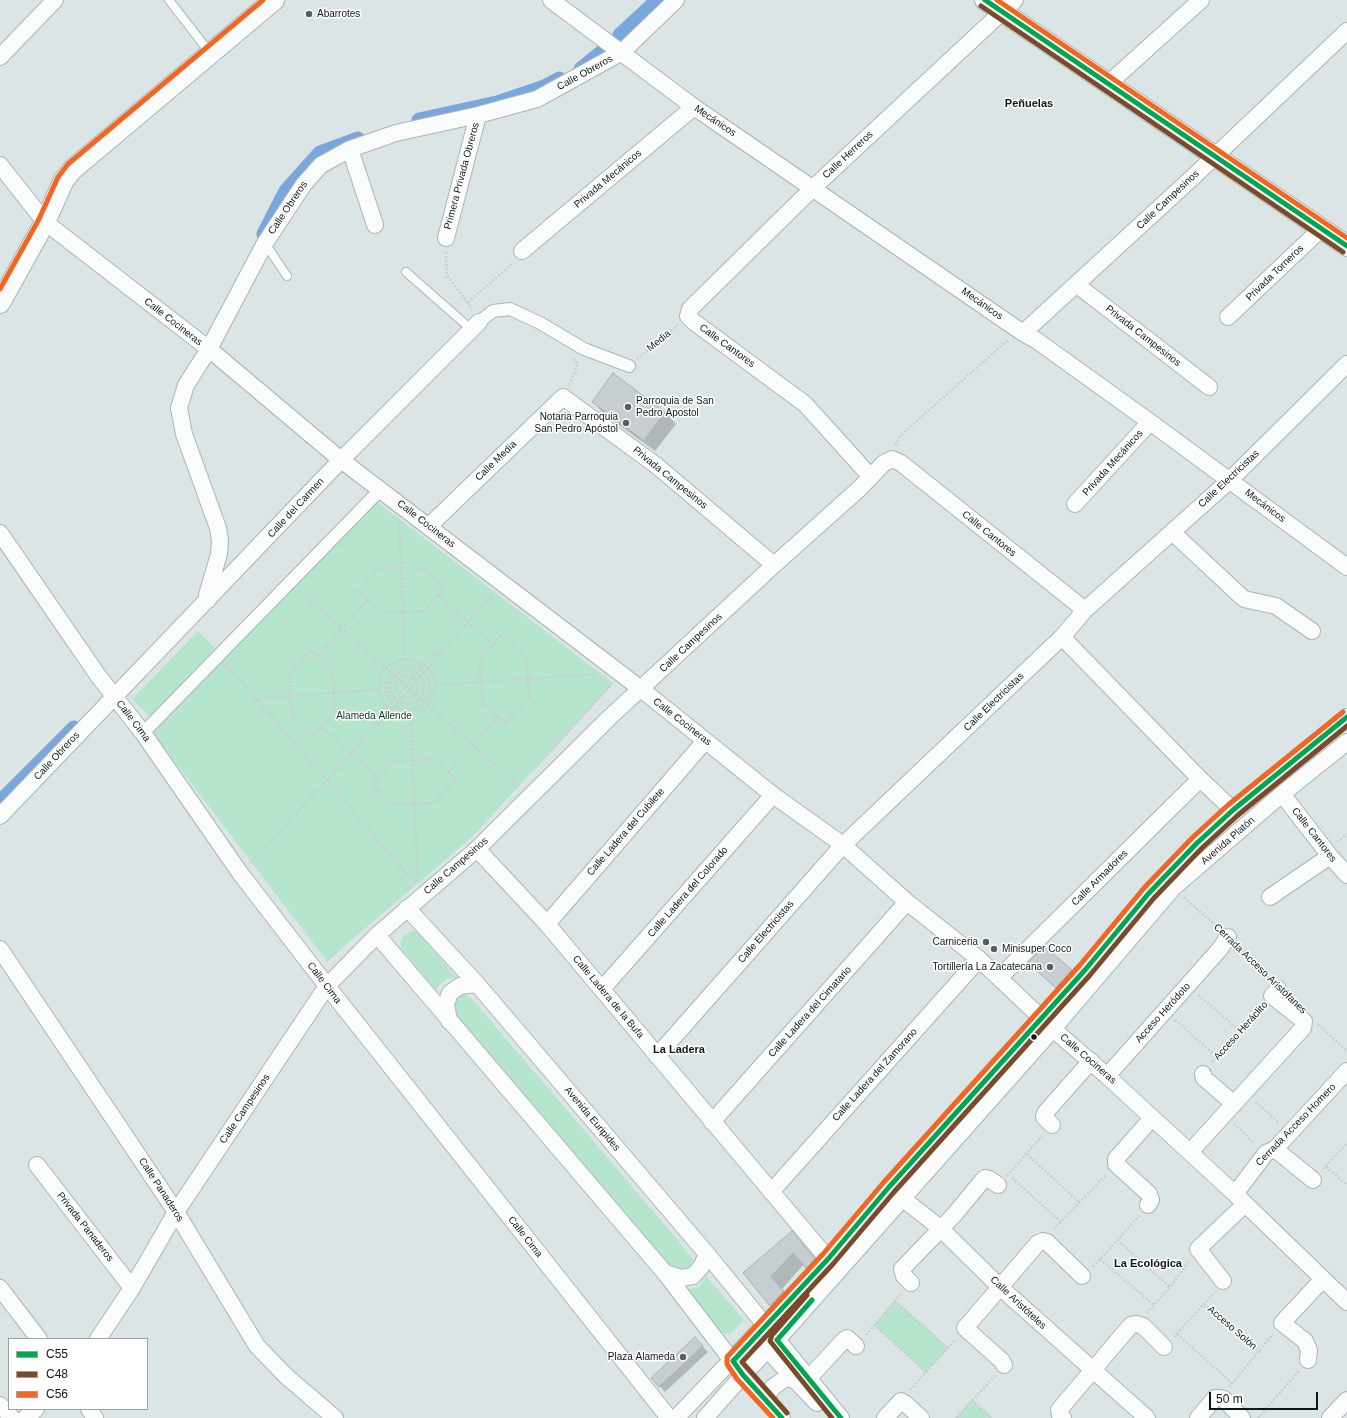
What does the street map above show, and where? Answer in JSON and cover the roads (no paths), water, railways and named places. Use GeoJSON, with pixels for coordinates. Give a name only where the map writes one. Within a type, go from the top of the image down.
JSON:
{"type":"FeatureCollection","features":[{"type":"Feature","properties":{"kind":"street"},"geometry":{"type":"LineString","coordinates":[[0,57],[55,0]]}},
{"type":"Feature","properties":{"kind":"street"},"geometry":{"type":"LineString","coordinates":[[0,303],[45,222],[64,180],[73,169],[210,52],[274,0]]}},
{"type":"Feature","properties":{"kind":"street","name":"Mecánicos"},"geometry":{"type":"LineString","coordinates":[[551,0],[694,107],[1023,333],[1036,340],[1230,480],[1347,567]]}},
{"type":"Feature","properties":{"kind":"street","name":"Calle Obreros"},"geometry":{"type":"LineString","coordinates":[[208,600],[220,540],[218,528],[184,434],[179,408],[186,385],[209,350],[265,243],[304,184],[321,165],[350,150],[396,133],[478,115],[537,99],[618,49],[676,0]]}},
{"type":"Feature","properties":{"kind":"street"},"geometry":{"type":"LineString","coordinates":[[985,0],[1008,6],[1108,84],[1216,155],[1322,228],[1344,239]]}},
{"type":"Feature","properties":{"kind":"street"},"geometry":{"type":"LineString","coordinates":[[1108,84],[1201,0]]}},
{"type":"Feature","properties":{"kind":"street","name":"Calle Herreros"},"geometry":{"type":"LineString","coordinates":[[688,316],[690,308],[813,188],[1008,6]]}},
{"type":"Feature","properties":{"kind":"street","name":"Calle Campesinos"},"geometry":{"type":"LineString","coordinates":[[1023,333],[1216,155],[1347,31]]}},
{"type":"Feature","properties":{"kind":"street","name":"Privada Mecánicos"},"geometry":{"type":"LineString","coordinates":[[522,252],[694,107]]}},
{"type":"Feature","properties":{"kind":"street","name":"Primera Privada Obreros"},"geometry":{"type":"LineString","coordinates":[[446,238],[478,115]]}},
{"type":"Feature","properties":{"kind":"street"},"geometry":{"type":"LineString","coordinates":[[350,150],[375,225]]}},
{"type":"Feature","properties":{"kind":"street","name":"Calle Cocineras"},"geometry":{"type":"LineString","coordinates":[[0,165],[45,222],[209,350],[341,460],[381,489],[641,689],[773,795],[843,845],[907,902],[979,959],[1000,977],[1053,1029],[1108,1076],[1190,1152],[1347,1302]]}},
{"type":"Feature","properties":{"kind":"street","name":"Privada Torneros"},"geometry":{"type":"LineString","coordinates":[[1228,317],[1322,228]]}},
{"type":"Feature","properties":{"kind":"street","name":"Privada Campesinos"},"geometry":{"type":"LineString","coordinates":[[1076,284],[1209,386]]}},
{"type":"Feature","properties":{"kind":"street"},"geometry":{"type":"LineString","coordinates":[[476,326],[493,311],[510,309],[540,323],[584,349],[629,366]]}},
{"type":"Feature","properties":{"kind":"street","name":"Calle Cantores"},"geometry":{"type":"LineString","coordinates":[[688,316],[799,399],[870,476]]}},
{"type":"Feature","properties":{"kind":"street","name":"Calle del Carmen"},"geometry":{"type":"LineString","coordinates":[[114,695],[208,600],[341,460],[476,326]]}},
{"type":"Feature","properties":{"kind":"street","name":"Calle Electricistas"},"geometry":{"type":"LineString","coordinates":[[657,1056],[843,845],[1062,637],[1085,610],[1230,480],[1347,364]]}},
{"type":"Feature","properties":{"kind":"street","name":"Privada Campesinos"},"geometry":{"type":"LineString","coordinates":[[563,397],[657,466],[774,564]]}},
{"type":"Feature","properties":{"kind":"street","name":"Calle Media"},"geometry":{"type":"LineString","coordinates":[[429,526],[563,397]]}},
{"type":"Feature","properties":{"kind":"street","name":"Privada Mecánicos"},"geometry":{"type":"LineString","coordinates":[[1075,504],[1150,422]]}},
{"type":"Feature","properties":{"kind":"street","name":"Calle Campesinos"},"geometry":{"type":"LineString","coordinates":[[99,1338],[132,1288],[176,1212],[327,986],[377,935],[477,849],[641,689],[774,564],[860,488],[870,476],[892,459]]}},
{"type":"Feature","properties":{"kind":"street","name":"Calle Cantores"},"geometry":{"type":"LineString","coordinates":[[892,459],[901,463],[1085,610]]}},
{"type":"Feature","properties":{"kind":"street"},"geometry":{"type":"LineString","coordinates":[[143,733],[381,489]]}},
{"type":"Feature","properties":{"kind":"street"},"geometry":{"type":"LineString","coordinates":[[1172,532],[1244,599],[1276,606],[1312,631]]}},
{"type":"Feature","properties":{"kind":"street","name":"Calle Cima"},"geometry":{"type":"LineString","coordinates":[[0,533],[99,677],[143,733],[240,873],[327,986],[669,1418]]}},
{"type":"Feature","properties":{"kind":"street"},"geometry":{"type":"LineString","coordinates":[[1062,637],[1200,779],[1233,810]]}},
{"type":"Feature","properties":{"kind":"street","name":"Calle Obreros"},"geometry":{"type":"LineString","coordinates":[[0,816],[114,695]]}},
{"type":"Feature","properties":{"kind":"street","name":"Avenida Platón"},"geometry":{"type":"LineString","coordinates":[[676,1418],[828,1259],[889,1187],[1085,970],[1149,893],[1197,843],[1233,810],[1347,717]]}},
{"type":"Feature","properties":{"kind":"street","name":"Calle Ladera del Cubilete"},"geometry":{"type":"LineString","coordinates":[[547,924],[705,740]]}},
{"type":"Feature","properties":{"kind":"street","name":"Avenida Platón"},"geometry":{"type":"LineString","coordinates":[[705,1418],[772,1345],[901,1198],[1053,1029],[1173,888],[1282,794],[1347,742]]}},
{"type":"Feature","properties":{"kind":"street","name":"Calle Armadores"},"geometry":{"type":"LineString","coordinates":[[1000,977],[1200,779]]}},
{"type":"Feature","properties":{"kind":"street","name":"Calle Cantores"},"geometry":{"type":"LineString","coordinates":[[1282,794],[1330,856],[1347,875]]}},
{"type":"Feature","properties":{"kind":"street","name":"Calle Ladera del Colorado"},"geometry":{"type":"LineString","coordinates":[[602,989],[773,795]]}},
{"type":"Feature","properties":{"kind":"street","name":"Calle Ladera de la Bufa"},"geometry":{"type":"LineString","coordinates":[[477,849],[547,924],[828,1259]]}},
{"type":"Feature","properties":{"kind":"street"},"geometry":{"type":"LineString","coordinates":[[1270,897],[1330,856]]}},
{"type":"Feature","properties":{"kind":"street","name":"Calle Ladera del Cimatario"},"geometry":{"type":"LineString","coordinates":[[712,1122],[907,902]]}},
{"type":"Feature","properties":{"kind":"street","name":"Avenida Euripides"},"geometry":{"type":"LineString","coordinates":[[407,908],[477,984],[707,1254],[765,1325],[772,1345],[793,1378],[826,1414],[834,1418]]}},
{"type":"Feature","properties":{"kind":"street"},"geometry":{"type":"LineString","coordinates":[[377,935],[665,1272],[743,1375],[782,1418]]}},
{"type":"Feature","properties":{"kind":"street","name":"Acceso Heródoto"},"geometry":{"type":"LineString","coordinates":[[1108,1076],[1188,986],[1219,950],[1228,937]]}},
{"type":"Feature","properties":{"kind":"street","name":"Calle Panaderos"},"geometry":{"type":"LineString","coordinates":[[0,949],[176,1212],[257,1346],[286,1376],[335,1418]]}},
{"type":"Feature","properties":{"kind":"street","name":"Calle Ladera del Zamorano"},"geometry":{"type":"LineString","coordinates":[[771,1192],[979,959]]}},
{"type":"Feature","properties":{"kind":"street"},"geometry":{"type":"LineString","coordinates":[[449,1021],[446,1004],[450,993],[460,986],[477,984]]}},
{"type":"Feature","properties":{"kind":"street","name":"Acceso Heráclito"},"geometry":{"type":"LineString","coordinates":[[1190,1152],[1235,1104],[1305,1024],[1275,992]]}},
{"type":"Feature","properties":{"kind":"street"},"geometry":{"type":"LineString","coordinates":[[1052,1125],[1044,1117],[1045,1113],[1091,1061]]}},
{"type":"Feature","properties":{"kind":"street"},"geometry":{"type":"LineString","coordinates":[[1203,1074],[1204,1078],[1235,1104]]}},
{"type":"Feature","properties":{"kind":"street","name":"Cerrada Acceso Homero"},"geometry":{"type":"LineString","coordinates":[[1223,1281],[1198,1249],[1240,1199],[1270,1151],[1346,1075]]}},
{"type":"Feature","properties":{"kind":"street"},"geometry":{"type":"LineString","coordinates":[[1148,1205],[1151,1200],[1149,1194],[1116,1164],[1116,1159],[1152,1118]]}},
{"type":"Feature","properties":{"kind":"street"},"geometry":{"type":"LineString","coordinates":[[1270,1151],[1313,1180]]}},
{"type":"Feature","properties":{"kind":"street","name":"Privada Panaderos"},"geometry":{"type":"LineString","coordinates":[[37,1165],[132,1288]]}},
{"type":"Feature","properties":{"kind":"street"},"geometry":{"type":"LineString","coordinates":[[911,1283],[904,1276],[902,1269],[954,1215],[985,1178],[1003,1180]]}},
{"type":"Feature","properties":{"kind":"street","name":"Calle Aristóteles"},"geometry":{"type":"LineString","coordinates":[[889,1187],[940,1228],[1001,1288],[1093,1372],[1147,1418]]}},
{"type":"Feature","properties":{"kind":"street"},"geometry":{"type":"LineString","coordinates":[[1004,1365],[1002,1361],[965,1328],[1001,1288],[1038,1243],[1043,1241],[1047,1242],[1082,1276]]}},
{"type":"Feature","properties":{"kind":"street"},"geometry":{"type":"LineString","coordinates":[[665,1272],[681,1278],[693,1276],[701,1267],[707,1254]]}},
{"type":"Feature","properties":{"kind":"street"},"geometry":{"type":"LineString","coordinates":[[1308,1360],[1309,1350],[1305,1341],[1282,1323],[1323,1278]]}},
{"type":"Feature","properties":{"kind":"street"},"geometry":{"type":"LineString","coordinates":[[0,1288],[38,1338]]}},
{"type":"Feature","properties":{"kind":"street"},"geometry":{"type":"LineString","coordinates":[[1063,1418],[1059,1410],[1093,1372],[1131,1325],[1137,1324],[1143,1326],[1164,1347]]}},
{"type":"Feature","properties":{"kind":"street"},"geometry":{"type":"LineString","coordinates":[[809,1378],[847,1338],[856,1346]]}},
{"type":"Feature","properties":{"kind":"street","name":"Avenida Euripides"},"geometry":{"type":"LineString","coordinates":[[772,1345],[809,1378],[841,1418]]}},
{"type":"Feature","properties":{"kind":"street"},"geometry":{"type":"LineString","coordinates":[[769,1403],[768,1394],[773,1387],[783,1380],[793,1378]]}},
{"type":"Feature","properties":{"kind":"street"},"geometry":{"type":"LineString","coordinates":[[1198,1418],[1215,1398],[1224,1399],[1242,1418]]}},
{"type":"Feature","properties":{"kind":"street"},"geometry":{"type":"LineString","coordinates":[[1330,1418],[1347,1400]]}},
{"type":"Feature","properties":{"kind":"street"},"geometry":{"type":"LineString","coordinates":[[885,1418],[901,1401],[921,1418]]}},
{"type":"Feature","properties":{"kind":"street"},"geometry":{"type":"LineString","coordinates":[[0,1405],[12,1418]]}},
{"type":"Feature","properties":{"kind":"street"},"geometry":{"type":"LineString","coordinates":[[25,1418],[35,1410]]}},
{"type":"Feature","properties":{"kind":"lane"},"geometry":{"type":"LineString","coordinates":[[169,0],[210,52]]}},
{"type":"Feature","properties":{"kind":"lane"},"geometry":{"type":"LineString","coordinates":[[265,243],[287,276]]}},
{"type":"Feature","properties":{"kind":"lane"},"geometry":{"type":"LineString","coordinates":[[406,272],[476,326]]}},
{"type":"Feature","properties":{"kind":"waterway"},"geometry":{"type":"LineString","coordinates":[[620,35],[658,0]]}},
{"type":"Feature","properties":{"kind":"waterway"},"geometry":{"type":"LineString","coordinates":[[581,69],[602,52]]}},
{"type":"Feature","properties":{"kind":"waterway"},"geometry":{"type":"LineString","coordinates":[[419,120],[497,103],[544,87],[559,79]]}},
{"type":"Feature","properties":{"kind":"waterway"},"geometry":{"type":"LineString","coordinates":[[264,234],[286,191],[320,153],[358,139]]}},
{"type":"Feature","properties":{"kind":"waterway"},"geometry":{"type":"LineString","coordinates":[[0,802],[74,728]]}},
{"type":"Feature","properties":{"kind":"place","name":"Abarrotes"},"geometry":{"type":"Point","coordinates":[309,14]}},
{"type":"Feature","properties":{"kind":"place","name":"Parroquia de San Pedro Apostol"},"geometry":{"type":"Point","coordinates":[628,407]}},
{"type":"Feature","properties":{"kind":"place","name":"Notaria Parroquia San Pedro Apóstol"},"geometry":{"type":"Point","coordinates":[626,423]}},
{"type":"Feature","properties":{"kind":"place","name":"Carniceria"},"geometry":{"type":"Point","coordinates":[986,942]}},
{"type":"Feature","properties":{"kind":"place","name":"Minisuper Coco"},"geometry":{"type":"Point","coordinates":[994,949]}},
{"type":"Feature","properties":{"kind":"place","name":"Tortillería La Zacatecana"},"geometry":{"type":"Point","coordinates":[1050,967]}},
{"type":"Feature","properties":{"kind":"place","name":"Plaza Alameda"},"geometry":{"type":"Point","coordinates":[683,1357]}},
{"type":"Feature","properties":{"kind":"district","name":"Peñuelas"},"geometry":{"type":"Point","coordinates":[1029,104]}},
{"type":"Feature","properties":{"kind":"district","name":"La Ladera"},"geometry":{"type":"Point","coordinates":[679,1050]}},
{"type":"Feature","properties":{"kind":"district","name":"La Ecológica"},"geometry":{"type":"Point","coordinates":[1148,1264]}},
{"type":"Feature","properties":{"kind":"park label","name":"Alameda Allende"},"geometry":{"type":"Point","coordinates":[374,716]}}]}
